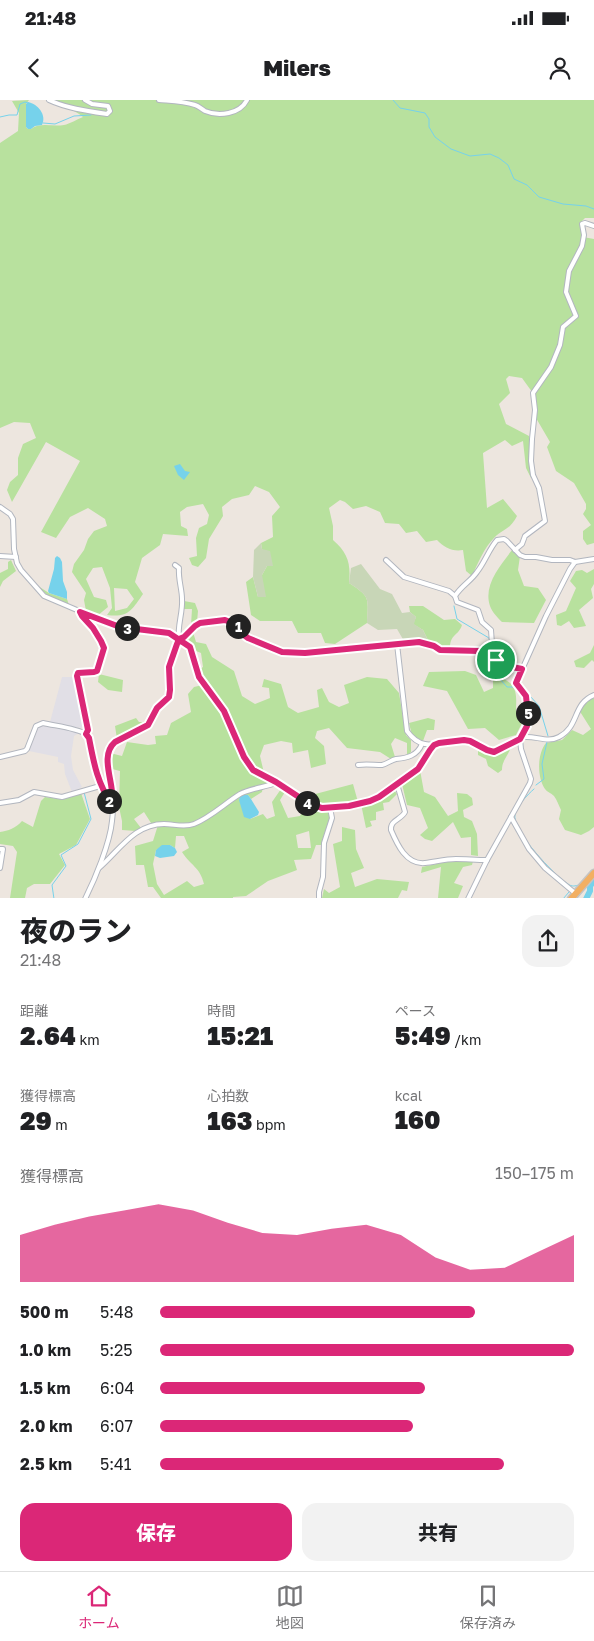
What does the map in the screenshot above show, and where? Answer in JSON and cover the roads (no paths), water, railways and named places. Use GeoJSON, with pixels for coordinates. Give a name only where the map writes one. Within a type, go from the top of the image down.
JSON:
{"type":"FeatureCollection","features":[{"type":"Feature","properties":{"kind":"highway"},"geometry":{"type":"LineString","coordinates":[[572,893],[594,873]]}},
{"type":"Feature","properties":{"kind":"street"},"geometry":{"type":"LineString","coordinates":[[49,100],[59,105],[89,111],[107,114],[110,112],[108,106],[92,104],[85,100]]}},
{"type":"Feature","properties":{"kind":"street"},"geometry":{"type":"LineString","coordinates":[[159,100],[196,105],[206,111],[224,114],[238,111],[247,100]]}},
{"type":"Feature","properties":{"kind":"street"},"geometry":{"type":"LineString","coordinates":[[515,550],[522,544],[525,536],[545,521],[539,488],[533,475],[531,461],[535,410],[533,393],[551,367],[560,345],[563,327],[576,316],[566,292],[569,272],[582,246],[584,235],[582,224],[586,223],[594,226]]}},
{"type":"Feature","properties":{"kind":"street"},"geometry":{"type":"LineString","coordinates":[[0,507],[10,514],[13,519],[16,557],[21,570],[44,596],[120,627],[169,633],[190,647],[199,677],[224,711],[248,764],[260,775],[276,782],[308,803],[322,808],[330,808],[370,801],[379,797],[418,769],[434,745]]}},
{"type":"Feature","properties":{"kind":"street"},"geometry":{"type":"LineString","coordinates":[[455,596],[476,574],[497,540],[504,539],[525,557],[536,556],[552,560],[576,562],[594,559]]}},
{"type":"Feature","properties":{"kind":"street"},"geometry":{"type":"LineString","coordinates":[[0,556],[16,557]]}},
{"type":"Feature","properties":{"kind":"street"},"geometry":{"type":"LineString","coordinates":[[386,560],[404,577],[449,591],[455,596],[457,602],[478,610],[482,622],[489,626],[491,630],[496,660]]}},
{"type":"Feature","properties":{"kind":"street"},"geometry":{"type":"LineString","coordinates":[[468,898],[530,783],[531,779],[521,749],[520,739],[527,726],[526,696],[516,683],[558,592],[570,569],[576,562]]}},
{"type":"Feature","properties":{"kind":"street"},"geometry":{"type":"LineString","coordinates":[[85,898],[98,870],[113,820],[111,781],[107,760],[108,752],[115,742],[148,725],[157,708],[169,697],[169,667],[179,639],[182,601],[178,576],[179,568],[175,565]]}},
{"type":"Feature","properties":{"kind":"street"},"geometry":{"type":"LineString","coordinates":[[80,612],[93,628],[104,648],[97,671],[78,673],[77,676],[88,730],[86,734]]}},
{"type":"Feature","properties":{"kind":"street"},"geometry":{"type":"LineString","coordinates":[[179,639],[184,637],[195,626],[225,620],[239,627],[248,638],[282,652],[305,653],[419,642],[434,646],[440,650],[480,651],[496,660],[498,664],[522,669]]}},
{"type":"Feature","properties":{"kind":"street"},"geometry":{"type":"LineString","coordinates":[[397,644],[407,731],[412,738],[422,744],[434,745],[464,740],[494,752],[525,737],[547,740],[559,737],[572,726],[581,704],[588,697],[594,695]]}},
{"type":"Feature","properties":{"kind":"street"},"geometry":{"type":"LineString","coordinates":[[0,757],[25,751],[39,723],[80,730],[89,738],[100,786],[112,805]]}},
{"type":"Feature","properties":{"kind":"street"},"geometry":{"type":"LineString","coordinates":[[358,765],[383,765],[394,759],[403,760],[420,749],[422,744]]}},
{"type":"Feature","properties":{"kind":"street"},"geometry":{"type":"LineString","coordinates":[[98,870],[115,854],[121,844],[144,827],[163,824],[178,826],[194,824],[218,811],[241,793],[264,788],[276,782]]}},
{"type":"Feature","properties":{"kind":"street"},"geometry":{"type":"LineString","coordinates":[[397,784],[405,812],[403,816],[393,823],[391,830],[398,847],[405,856],[413,862],[423,864],[456,859],[487,860]]}},
{"type":"Feature","properties":{"kind":"street"},"geometry":{"type":"LineString","coordinates":[[0,803],[19,800],[34,792],[62,797],[100,786]]}},
{"type":"Feature","properties":{"kind":"street"},"geometry":{"type":"LineString","coordinates":[[319,898],[318,892],[323,877],[324,843],[332,818],[330,808]]}},
{"type":"Feature","properties":{"kind":"street"},"geometry":{"type":"LineString","coordinates":[[511,817],[529,849],[545,868],[572,893]]}},
{"type":"Feature","properties":{"kind":"street"},"geometry":{"type":"LineString","coordinates":[[0,849],[3,849],[0,868]]}},
{"type":"Feature","properties":{"kind":"water"},"geometry":{"type":"Polygon","coordinates":[[[28,102],[41,110],[43,117],[42,125],[31,129],[26,127],[26,104],[28,102]]]}},
{"type":"Feature","properties":{"kind":"water"},"geometry":{"type":"Polygon","coordinates":[[[180,464],[185,471],[190,472],[184,480],[178,475],[174,466],[180,464]]]}},
{"type":"Feature","properties":{"kind":"water"},"geometry":{"type":"Polygon","coordinates":[[[57,556],[62,562],[63,581],[67,592],[67,599],[48,591],[57,556]]]}},
{"type":"Feature","properties":{"kind":"water"},"geometry":{"type":"Polygon","coordinates":[[[241,795],[248,795],[259,812],[258,815],[250,819],[244,817],[239,800],[241,795]]]}},
{"type":"Feature","properties":{"kind":"water"},"geometry":{"type":"Polygon","coordinates":[[[162,845],[170,845],[177,852],[174,856],[160,858],[155,856],[156,850],[162,845]]]}},
{"type":"Feature","properties":{"kind":"waterway"},"geometry":{"type":"LineString","coordinates":[[393,100],[400,108],[425,113],[429,119],[429,127],[435,137],[451,149],[470,156],[490,154],[499,158],[508,165],[514,179],[527,185],[539,197],[563,204],[586,206],[594,209]]}},
{"type":"Feature","properties":{"kind":"waterway"},"geometry":{"type":"LineString","coordinates":[[0,117],[17,115],[20,104],[28,103]]}},
{"type":"Feature","properties":{"kind":"waterway"},"geometry":{"type":"LineString","coordinates":[[43,123],[55,124],[74,116],[91,115]]}},
{"type":"Feature","properties":{"kind":"waterway"},"geometry":{"type":"LineString","coordinates":[[454,606],[457,619],[489,638],[492,651]]}},
{"type":"Feature","properties":{"kind":"waterway"},"geometry":{"type":"LineString","coordinates":[[497,667],[499,678],[507,687],[515,687],[523,695]]}},
{"type":"Feature","properties":{"kind":"waterway"},"geometry":{"type":"LineString","coordinates":[[530,696],[539,706],[548,736]]}},
{"type":"Feature","properties":{"kind":"waterway"},"geometry":{"type":"LineString","coordinates":[[536,785],[544,779],[542,764],[547,742]]}},
{"type":"Feature","properties":{"kind":"waterway"},"geometry":{"type":"LineString","coordinates":[[534,789],[523,800],[515,814],[520,831],[535,852],[554,872],[569,885],[579,885]]}},
{"type":"Feature","properties":{"kind":"waterway"},"geometry":{"type":"LineString","coordinates":[[54,898],[52,885],[66,866],[61,855],[78,844],[91,819],[84,792]]}},
{"type":"Feature","properties":{"kind":"waterway"},"geometry":{"type":"LineString","coordinates":[[586,898],[590,886],[594,881]]}},
{"type":"Feature","properties":{"kind":"waterway"},"geometry":{"type":"LineString","coordinates":[[564,898],[569,892]]}}]}
